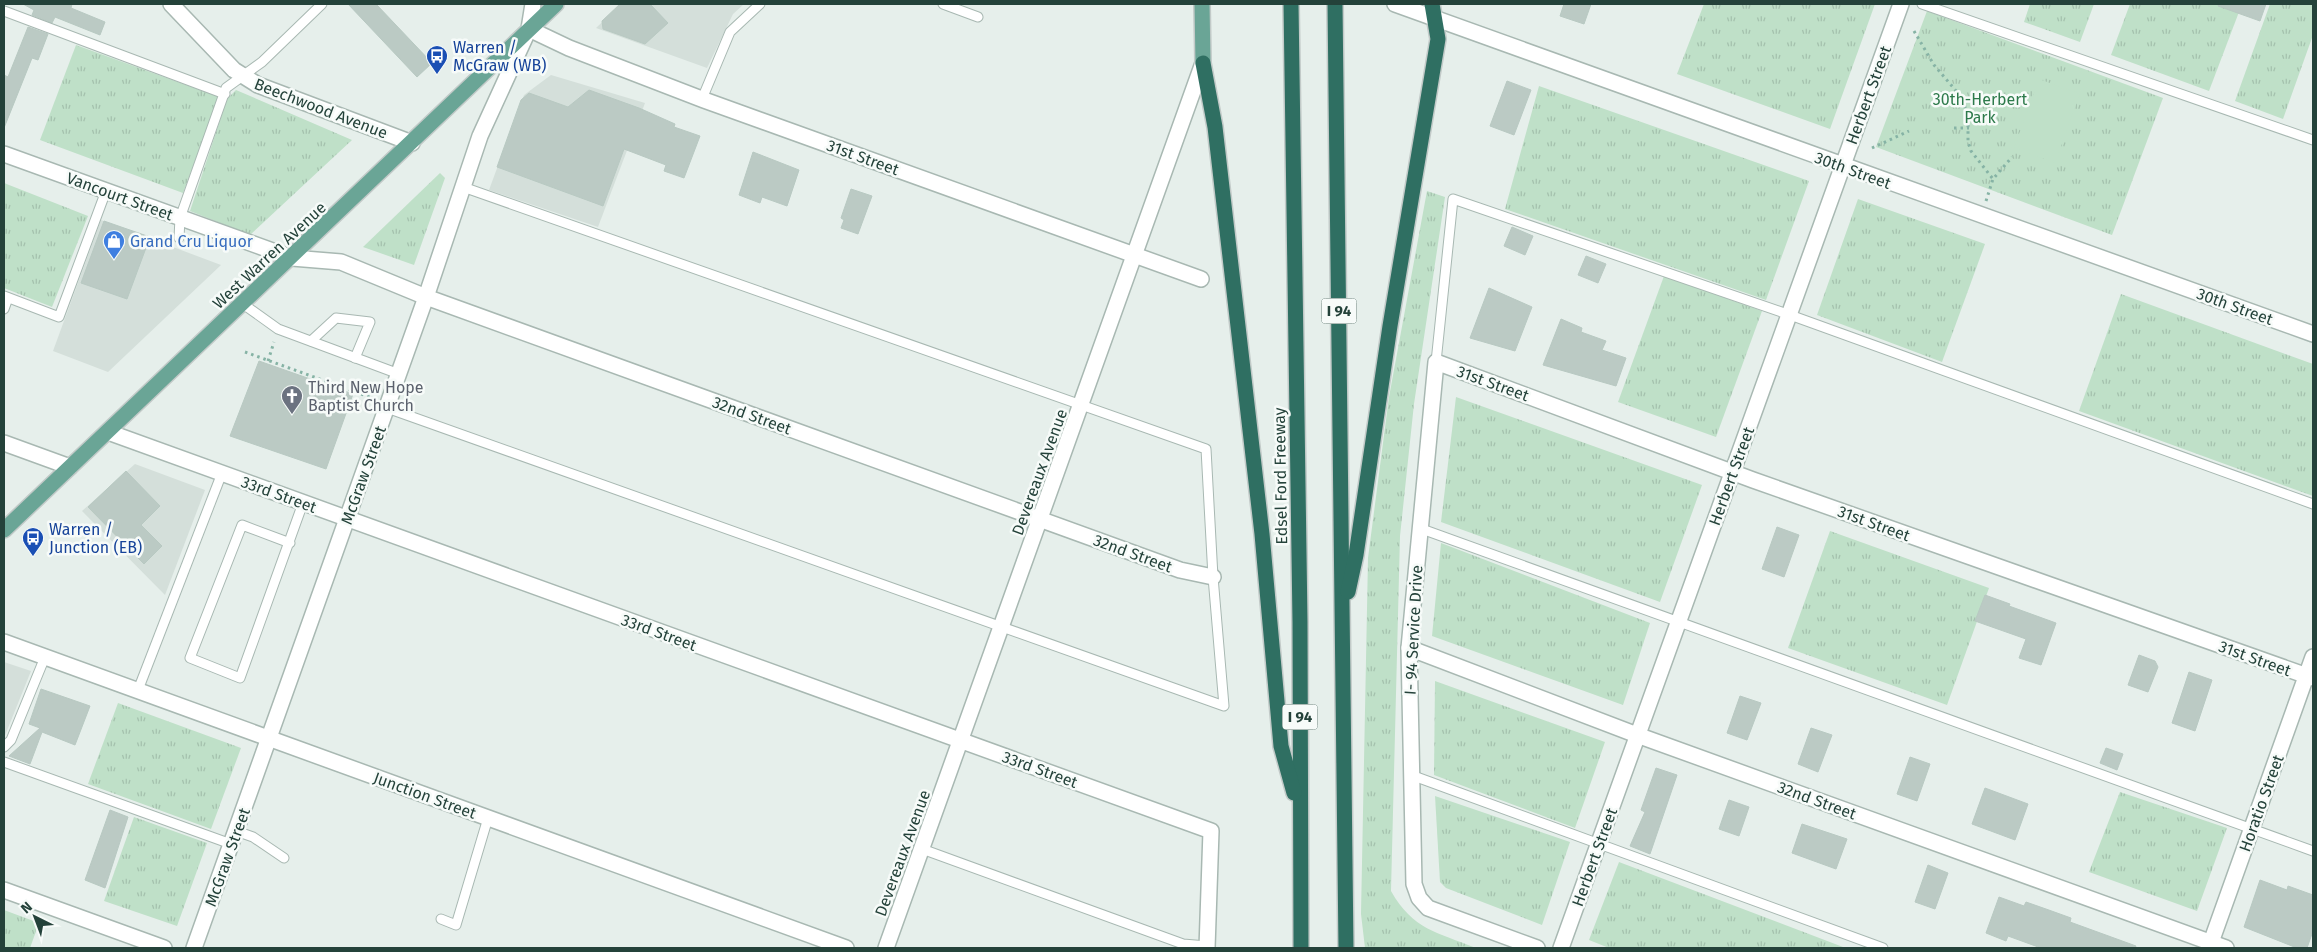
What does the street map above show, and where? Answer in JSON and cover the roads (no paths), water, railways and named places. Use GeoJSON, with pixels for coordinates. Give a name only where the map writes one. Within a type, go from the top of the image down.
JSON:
{"type":"FeatureCollection","features":[{"type":"Feature","properties":{"kind":"highway","name":"Edsel Ford Freeway"},"geometry":{"type":"LineString","coordinates":[[1291,4],[1300,622],[1299,813],[1301,948]]}},
{"type":"Feature","properties":{"kind":"highway","name":"I 94"},"geometry":{"type":"LineString","coordinates":[[1335,4],[1346,948]]}},
{"type":"Feature","properties":{"kind":"highway"},"geometry":{"type":"LineString","coordinates":[[1343,618],[1356,555],[1390,326],[1438,39],[1435,9]]}},
{"type":"Feature","properties":{"kind":"highway"},"geometry":{"type":"LineString","coordinates":[[1203,63],[1218,156],[1262,534],[1282,746],[1299,813]]}},
{"type":"Feature","properties":{"kind":"main road","name":"West Warren Avenue"},"geometry":{"type":"LineString","coordinates":[[4,530],[292,258],[556,4]]}},
{"type":"Feature","properties":{"kind":"main road","name":"Devereaux Avenue"},"geometry":{"type":"LineString","coordinates":[[1202,4],[1203,63]]}},
{"type":"Feature","properties":{"kind":"street","name":"Beechwood Avenue"},"geometry":{"type":"LineString","coordinates":[[172,4],[243,77],[258,86],[412,143]]}},
{"type":"Feature","properties":{"kind":"street","name":"McGraw Street"},"geometry":{"type":"LineString","coordinates":[[194,948],[426,298],[480,136],[529,29],[533,4]]}},
{"type":"Feature","properties":{"kind":"street","name":"Herbert Street"},"geometry":{"type":"LineString","coordinates":[[1561,948],[1901,4]]}},
{"type":"Feature","properties":{"kind":"street","name":"30th Street"},"geometry":{"type":"LineString","coordinates":[[1399,5],[1435,9],[1842,166],[2313,334]]}},
{"type":"Feature","properties":{"kind":"street","name":"31st Street"},"geometry":{"type":"LineString","coordinates":[[529,29],[570,48],[702,99],[1201,279]]}},
{"type":"Feature","properties":{"kind":"street","name":"Devereaux Avenue"},"geometry":{"type":"LineString","coordinates":[[886,948],[1136,256],[1203,63]]}},
{"type":"Feature","properties":{"kind":"street","name":"Vancourt Street"},"geometry":{"type":"LineString","coordinates":[[4,154],[292,258]]}},
{"type":"Feature","properties":{"kind":"street","name":"32nd Street"},"geometry":{"type":"LineString","coordinates":[[292,258],[341,262],[426,298],[1040,520],[1180,570],[1213,577]]}},
{"type":"Feature","properties":{"kind":"street","name":"31st Street"},"geometry":{"type":"LineString","coordinates":[[1436,362],[1732,472],[2310,677]]}},
{"type":"Feature","properties":{"kind":"street","name":"I- 94 Service Drive"},"geometry":{"type":"LineString","coordinates":[[1436,362],[1409,648],[1414,884],[1419,898],[1428,908],[1537,948]]}},
{"type":"Feature","properties":{"kind":"street","name":"33rd Street"},"geometry":{"type":"LineString","coordinates":[[108,432],[1212,831],[1207,947]]}},
{"type":"Feature","properties":{"kind":"street"},"geometry":{"type":"LineString","coordinates":[[4,443],[70,467]]}},
{"type":"Feature","properties":{"kind":"street","name":"Junction Street"},"geometry":{"type":"LineString","coordinates":[[4,642],[846,948]]}},
{"type":"Feature","properties":{"kind":"street","name":"32nd Street"},"geometry":{"type":"LineString","coordinates":[[1409,648],[1637,736],[2210,945],[2226,948]]}},
{"type":"Feature","properties":{"kind":"street","name":"Horatio Street"},"geometry":{"type":"LineString","coordinates":[[2210,945],[2252,828],[2310,677],[2313,657]]}},
{"type":"Feature","properties":{"kind":"street"},"geometry":{"type":"LineString","coordinates":[[4,890],[164,948]]}},
{"type":"Feature","properties":{"kind":"lane"},"geometry":{"type":"LineString","coordinates":[[179,238],[180,218],[226,88],[262,62],[322,4]]}},
{"type":"Feature","properties":{"kind":"lane"},"geometry":{"type":"LineString","coordinates":[[702,99],[730,32],[760,4]]}},
{"type":"Feature","properties":{"kind":"lane"},"geometry":{"type":"LineString","coordinates":[[943,4],[978,17]]}},
{"type":"Feature","properties":{"kind":"lane"},"geometry":{"type":"LineString","coordinates":[[1922,4],[2313,140]]}},
{"type":"Feature","properties":{"kind":"lane"},"geometry":{"type":"LineString","coordinates":[[4,11],[224,94]]}},
{"type":"Feature","properties":{"kind":"lane"},"geometry":{"type":"LineString","coordinates":[[387,408],[1224,706],[1213,577],[1206,448],[463,187]]}},
{"type":"Feature","properties":{"kind":"lane"},"geometry":{"type":"LineString","coordinates":[[4,309],[6,297],[59,317],[106,191]]}},
{"type":"Feature","properties":{"kind":"lane"},"geometry":{"type":"LineString","coordinates":[[1436,362],[1453,199],[1790,314],[2313,504]]}},
{"type":"Feature","properties":{"kind":"lane"},"geometry":{"type":"LineString","coordinates":[[243,304],[278,329],[399,374]]}},
{"type":"Feature","properties":{"kind":"lane"},"geometry":{"type":"LineString","coordinates":[[311,341],[336,318],[370,322],[355,358]]}},
{"type":"Feature","properties":{"kind":"lane"},"geometry":{"type":"LineString","coordinates":[[138,690],[222,473]]}},
{"type":"Feature","properties":{"kind":"lane"},"geometry":{"type":"LineString","coordinates":[[290,543],[242,526],[190,658],[240,678],[290,543],[303,503]]}},
{"type":"Feature","properties":{"kind":"lane"},"geometry":{"type":"LineString","coordinates":[[1419,528],[2313,851]]}},
{"type":"Feature","properties":{"kind":"lane"},"geometry":{"type":"LineString","coordinates":[[4,747],[11,740],[45,657]]}},
{"type":"Feature","properties":{"kind":"lane"},"geometry":{"type":"LineString","coordinates":[[4,762],[234,837],[253,837],[284,858]]}},
{"type":"Feature","properties":{"kind":"lane"},"geometry":{"type":"LineString","coordinates":[[1411,776],[1883,948]]}},
{"type":"Feature","properties":{"kind":"lane"},"geometry":{"type":"LineString","coordinates":[[441,919],[456,925],[488,818]]}},
{"type":"Feature","properties":{"kind":"lane"},"geometry":{"type":"LineString","coordinates":[[922,849],[1183,944],[1207,947]]}},
{"type":"Feature","properties":{"kind":"place","name":"Warren / McGraw (WB)"},"geometry":{"type":"Point","coordinates":[437,75]}},
{"type":"Feature","properties":{"kind":"place","name":"Grand Cru Liquor"},"geometry":{"type":"Point","coordinates":[114,260]}},
{"type":"Feature","properties":{"kind":"place","name":"Third New Hope Baptist Church"},"geometry":{"type":"Point","coordinates":[292,415]}},
{"type":"Feature","properties":{"kind":"place","name":"Warren / Junction (EB)"},"geometry":{"type":"Point","coordinates":[33,557]}},
{"type":"Feature","properties":{"kind":"park label","name":"30th-Herbert Park"},"geometry":{"type":"Point","coordinates":[1980,108]}}]}
